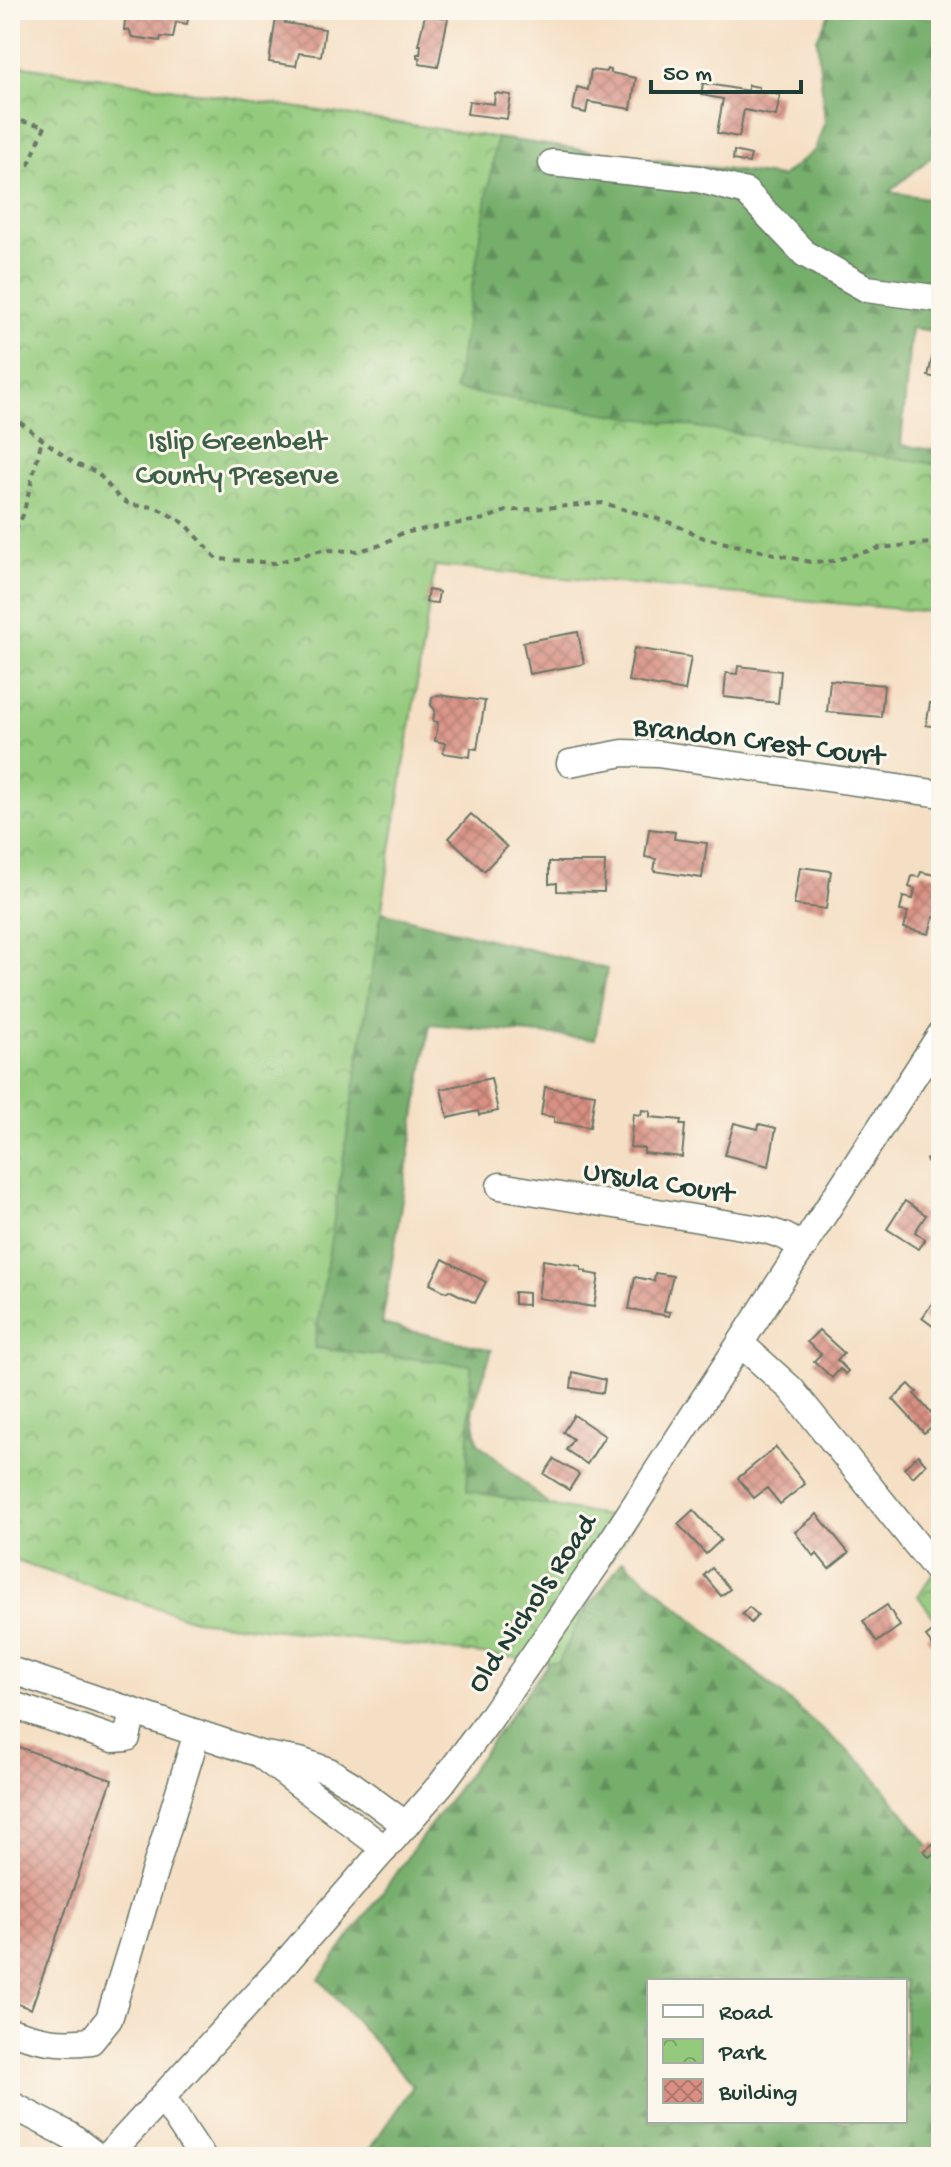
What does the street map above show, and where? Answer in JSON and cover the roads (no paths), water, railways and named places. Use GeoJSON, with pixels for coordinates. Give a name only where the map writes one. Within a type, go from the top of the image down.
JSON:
{"type":"FeatureCollection","features":[{"type":"Feature","properties":{"kind":"street"},"geometry":{"type":"LineString","coordinates":[[552,163],[698,179],[746,192],[805,254],[867,289],[941,299]]}},
{"type":"Feature","properties":{"kind":"street","name":"Brandon Crest Court"},"geometry":{"type":"LineString","coordinates":[[570,763],[623,753],[657,754],[941,794]]}},
{"type":"Feature","properties":{"kind":"street","name":"Old Nichols Road"},"geometry":{"type":"LineString","coordinates":[[107,2157],[442,1783],[516,1682],[741,1344],[941,1034]]}},
{"type":"Feature","properties":{"kind":"street","name":"Ursula Court"},"geometry":{"type":"LineString","coordinates":[[500,1186],[766,1230],[804,1247]]}},
{"type":"Feature","properties":{"kind":"street"},"geometry":{"type":"LineString","coordinates":[[741,1344],[791,1389],[941,1575]]}},
{"type":"Feature","properties":{"kind":"street"},"geometry":{"type":"LineString","coordinates":[[10,1670],[260,1754],[300,1761],[329,1771],[406,1825]]}},
{"type":"Feature","properties":{"kind":"street"},"geometry":{"type":"LineString","coordinates":[[10,1704],[113,1739],[127,1738],[133,1712]]}},
{"type":"Feature","properties":{"kind":"street"},"geometry":{"type":"LineString","coordinates":[[10,2031],[40,2041],[62,2044],[91,2041],[109,2019],[197,1733]]}},
{"type":"Feature","properties":{"kind":"street"},"geometry":{"type":"LineString","coordinates":[[260,1754],[385,1849]]}},
{"type":"Feature","properties":{"kind":"street"},"geometry":{"type":"LineString","coordinates":[[163,2098],[202,2157]]}},
{"type":"Feature","properties":{"kind":"street"},"geometry":{"type":"LineString","coordinates":[[10,2104],[62,2130],[98,2157]]}},
{"type":"Feature","properties":{"kind":"park label","name":"Islip Greenbelt County Preserve"},"geometry":{"type":"Point","coordinates":[237,456]}}]}
